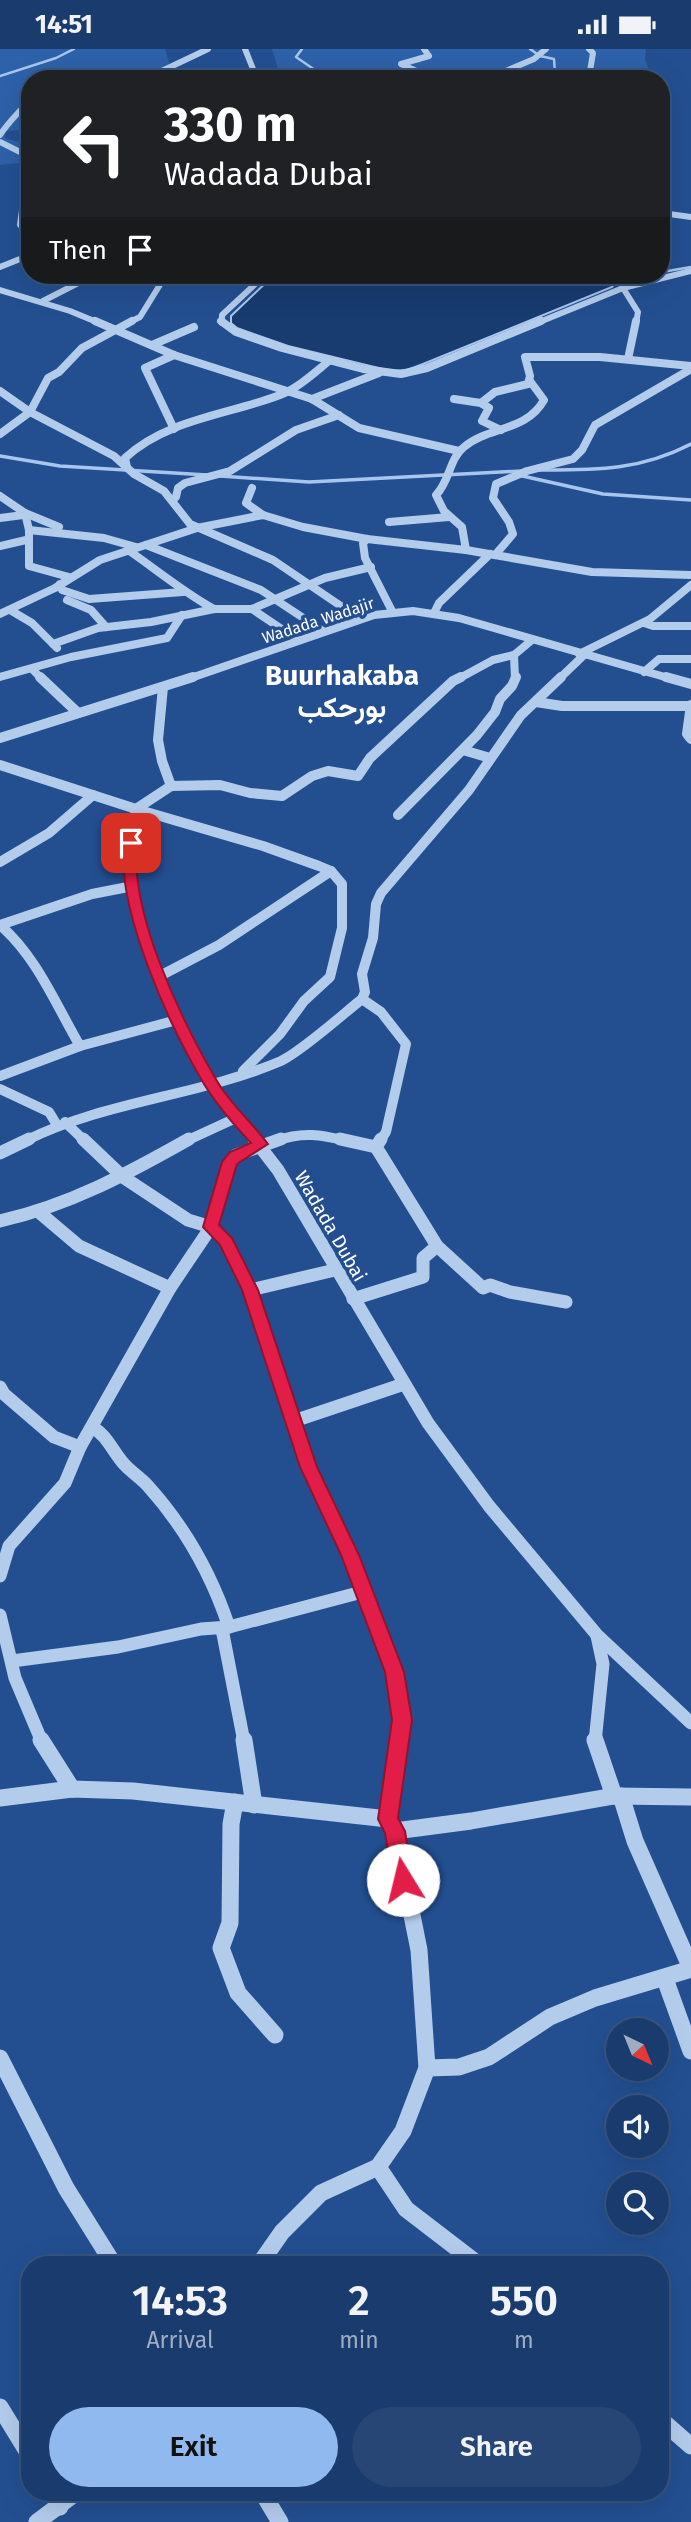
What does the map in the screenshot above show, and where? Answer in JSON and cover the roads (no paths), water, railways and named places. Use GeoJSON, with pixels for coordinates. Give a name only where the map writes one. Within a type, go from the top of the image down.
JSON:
{"type":"FeatureCollection","features":[{"type":"Feature","properties":{"kind":"street"},"geometry":{"type":"LineString","coordinates":[[170,70],[191,55],[208,49]]}},
{"type":"Feature","properties":{"kind":"street"},"geometry":{"type":"LineString","coordinates":[[245,49],[253,70]]}},
{"type":"Feature","properties":{"kind":"street"},"geometry":{"type":"LineString","coordinates":[[414,70],[401,64],[429,56],[424,49]]}},
{"type":"Feature","properties":{"kind":"street"},"geometry":{"type":"LineString","coordinates":[[508,70],[534,59],[546,49]]}},
{"type":"Feature","properties":{"kind":"street"},"geometry":{"type":"LineString","coordinates":[[589,49],[593,53],[590,70]]}},
{"type":"Feature","properties":{"kind":"street"},"geometry":{"type":"LineString","coordinates":[[0,135],[9,120],[21,110]]}},
{"type":"Feature","properties":{"kind":"street"},"geometry":{"type":"LineString","coordinates":[[1,117],[21,115]]}},
{"type":"Feature","properties":{"kind":"street"},"geometry":{"type":"LineString","coordinates":[[0,142],[21,152]]}},
{"type":"Feature","properties":{"kind":"street"},"geometry":{"type":"LineString","coordinates":[[670,214],[691,217]]}},
{"type":"Feature","properties":{"kind":"street"},"geometry":{"type":"LineString","coordinates":[[0,267],[21,259]]}},
{"type":"Feature","properties":{"kind":"street"},"geometry":{"type":"LineString","coordinates":[[670,268],[691,264]]}},
{"type":"Feature","properties":{"kind":"street"},"geometry":{"type":"LineString","coordinates":[[670,276],[691,271]]}},
{"type":"Feature","properties":{"kind":"street"},"geometry":{"type":"LineString","coordinates":[[43,301],[76,284]]}},
{"type":"Feature","properties":{"kind":"street"},"geometry":{"type":"LineString","coordinates":[[0,434],[30,412],[48,378],[59,372],[82,348],[139,317],[146,309],[157,284]]}},
{"type":"Feature","properties":{"kind":"street"},"geometry":{"type":"LineString","coordinates":[[255,284],[222,315],[220,320],[223,325],[253,339],[329,361],[383,373],[403,374],[427,368],[623,288],[639,284]]}},
{"type":"Feature","properties":{"kind":"street"},"geometry":{"type":"LineString","coordinates":[[623,288],[626,284]]}},
{"type":"Feature","properties":{"kind":"street"},"geometry":{"type":"LineString","coordinates":[[623,288],[638,312],[628,359]]}},
{"type":"Feature","properties":{"kind":"street"},"geometry":{"type":"LineString","coordinates":[[0,290],[43,301],[174,355],[289,390],[312,399],[359,428],[459,451],[500,430],[522,423],[540,412],[544,400],[530,381],[525,357],[628,359],[691,367]]}},
{"type":"Feature","properties":{"kind":"street"},"geometry":{"type":"LineString","coordinates":[[152,345],[194,327]]}},
{"type":"Feature","properties":{"kind":"street"},"geometry":{"type":"LineString","coordinates":[[174,355],[145,368],[174,429]]}},
{"type":"Feature","properties":{"kind":"street"},"geometry":{"type":"LineString","coordinates":[[127,467],[125,457],[130,452],[174,429],[279,396],[329,361]]}},
{"type":"Feature","properties":{"kind":"street"},"geometry":{"type":"LineString","coordinates":[[434,613],[439,603],[513,534],[509,522],[493,498],[496,484],[527,471],[573,459],[582,450],[595,425],[691,367]]}},
{"type":"Feature","properties":{"kind":"street"},"geometry":{"type":"LineString","coordinates":[[312,399],[383,373]]}},
{"type":"Feature","properties":{"kind":"street"},"geometry":{"type":"LineString","coordinates":[[481,403],[495,392],[523,386],[530,381]]}},
{"type":"Feature","properties":{"kind":"street"},"geometry":{"type":"LineString","coordinates":[[0,391],[30,412],[104,450],[164,491],[184,517],[197,528],[273,560],[359,619]]}},
{"type":"Feature","properties":{"kind":"street"},"geometry":{"type":"LineString","coordinates":[[454,399],[481,403],[489,408],[482,421],[500,430]]}},
{"type":"Feature","properties":{"kind":"street"},"geometry":{"type":"LineString","coordinates":[[172,500],[176,497],[178,488],[186,482],[230,471],[290,433],[339,415]]}},
{"type":"Feature","properties":{"kind":"street"},"geometry":{"type":"LineString","coordinates":[[459,451],[447,483],[436,495],[449,517],[462,527],[467,550]]}},
{"type":"Feature","properties":{"kind":"street"},"geometry":{"type":"LineString","coordinates":[[252,488],[246,503],[263,515],[303,527],[367,540],[467,550],[592,572],[691,575]]}},
{"type":"Feature","properties":{"kind":"street"},"geometry":{"type":"LineString","coordinates":[[0,496],[24,514],[82,535],[137,548],[275,597],[323,631]]}},
{"type":"Feature","properties":{"kind":"street"},"geometry":{"type":"LineString","coordinates":[[0,518],[24,514]]}},
{"type":"Feature","properties":{"kind":"street"},"geometry":{"type":"LineString","coordinates":[[24,514],[29,566],[69,577]]}},
{"type":"Feature","properties":{"kind":"street"},"geometry":{"type":"LineString","coordinates":[[0,614],[50,591],[100,560],[197,528],[263,515]]}},
{"type":"Feature","properties":{"kind":"street"},"geometry":{"type":"LineString","coordinates":[[388,522],[449,517]]}},
{"type":"Feature","properties":{"kind":"street"},"geometry":{"type":"LineString","coordinates":[[0,545],[27,535],[82,535]]}},
{"type":"Feature","properties":{"kind":"street"},"geometry":{"type":"LineString","coordinates":[[367,540],[363,543],[365,558],[392,611]]}},
{"type":"Feature","properties":{"kind":"street"},"geometry":{"type":"LineString","coordinates":[[137,548],[183,592],[214,609]]}},
{"type":"Feature","properties":{"kind":"street"},"geometry":{"type":"LineString","coordinates":[[53,644],[88,629],[151,622],[214,609],[252,609],[309,584],[371,567]]}},
{"type":"Feature","properties":{"kind":"street"},"geometry":{"type":"LineString","coordinates":[[60,585],[62,590],[89,599],[183,592]]}},
{"type":"Feature","properties":{"kind":"street"},"geometry":{"type":"LineString","coordinates":[[0,1153],[61,1124],[282,1061],[362,999],[365,992],[362,974],[373,938],[376,904],[381,893],[469,790],[521,715],[590,645],[644,623],[680,598],[691,585]]}},
{"type":"Feature","properties":{"kind":"street"},"geometry":{"type":"LineString","coordinates":[[50,591],[90,610],[106,627]]}},
{"type":"Feature","properties":{"kind":"street"},"geometry":{"type":"LineString","coordinates":[[252,609],[298,640]]}},
{"type":"Feature","properties":{"kind":"street"},"geometry":{"type":"LineString","coordinates":[[10,610],[32,623],[67,659]]}},
{"type":"Feature","properties":{"kind":"street","name":"Wadada Wadajir"},"geometry":{"type":"LineString","coordinates":[[0,738],[163,687],[359,619],[392,611],[434,613],[691,684]]}},
{"type":"Feature","properties":{"kind":"street"},"geometry":{"type":"LineString","coordinates":[[0,677],[67,659],[167,638],[182,615]]}},
{"type":"Feature","properties":{"kind":"street"},"geometry":{"type":"LineString","coordinates":[[644,623],[653,626],[691,626]]}},
{"type":"Feature","properties":{"kind":"street"},"geometry":{"type":"LineString","coordinates":[[136,810],[172,786],[220,785],[250,793],[282,796],[312,776],[328,771],[358,776],[370,758],[453,681],[493,660],[514,655],[532,640]]}},
{"type":"Feature","properties":{"kind":"street"},"geometry":{"type":"LineString","coordinates":[[398,815],[463,750],[495,712],[499,699],[512,686],[516,677],[514,655]]}},
{"type":"Feature","properties":{"kind":"street"},"geometry":{"type":"LineString","coordinates":[[645,673],[659,659],[691,659]]}},
{"type":"Feature","properties":{"kind":"street"},"geometry":{"type":"LineString","coordinates":[[32,669],[78,713]]}},
{"type":"Feature","properties":{"kind":"street"},"geometry":{"type":"LineString","coordinates":[[163,687],[157,730],[159,758],[172,786]]}},
{"type":"Feature","properties":{"kind":"street"},"geometry":{"type":"LineString","coordinates":[[536,702],[562,706],[691,705],[687,734],[691,739]]}},
{"type":"Feature","properties":{"kind":"street"},"geometry":{"type":"LineString","coordinates":[[463,750],[489,758]]}},
{"type":"Feature","properties":{"kind":"street"},"geometry":{"type":"LineString","coordinates":[[0,765],[136,810],[263,846],[331,871],[342,884],[342,928],[330,977],[304,1001],[280,1034],[243,1071]]}},
{"type":"Feature","properties":{"kind":"street"},"geometry":{"type":"LineString","coordinates":[[0,862],[54,828],[93,795]]}},
{"type":"Feature","properties":{"kind":"street","name":"Wadada Dubai"},"geometry":{"type":"LineString","coordinates":[[136,810],[128,865],[133,886],[158,977],[177,1020],[211,1083],[236,1118],[260,1144],[428,1423],[489,1506],[597,1635],[691,1723]]}},
{"type":"Feature","properties":{"kind":"street"},"geometry":{"type":"LineString","coordinates":[[158,977],[219,945],[331,871]]}},
{"type":"Feature","properties":{"kind":"street"},"geometry":{"type":"LineString","coordinates":[[0,925],[92,894],[133,886]]}},
{"type":"Feature","properties":{"kind":"street"},"geometry":{"type":"LineString","coordinates":[[0,925],[15,938],[34,963],[80,1046]]}},
{"type":"Feature","properties":{"kind":"street"},"geometry":{"type":"LineString","coordinates":[[362,999],[381,1012],[406,1044],[386,1132],[376,1147]]}},
{"type":"Feature","properties":{"kind":"street"},"geometry":{"type":"LineString","coordinates":[[0,1076],[80,1046],[177,1020]]}},
{"type":"Feature","properties":{"kind":"street"},"geometry":{"type":"LineString","coordinates":[[0,1089],[49,1112],[123,1177],[188,1220],[211,1227],[226,1242],[250,1290],[309,1467],[350,1555],[394,1672],[402,1720],[391,1825],[419,1950],[427,2068],[403,2131],[378,2167],[321,2193],[282,2232],[265,2256]]}},
{"type":"Feature","properties":{"kind":"street"},"geometry":{"type":"LineString","coordinates":[[0,1221],[40,1213],[123,1177],[202,1130],[236,1118]]}},
{"type":"Feature","properties":{"kind":"street"},"geometry":{"type":"LineString","coordinates":[[0,1576],[4,1546],[65,1483],[80,1447],[170,1288],[211,1227],[230,1162],[236,1155],[260,1144],[295,1134],[314,1133],[376,1147],[437,1246],[483,1288],[490,1285],[510,1292],[566,1302]]}},
{"type":"Feature","properties":{"kind":"street"},"geometry":{"type":"LineString","coordinates":[[40,1213],[79,1246],[170,1288]]}},
{"type":"Feature","properties":{"kind":"street"},"geometry":{"type":"LineString","coordinates":[[353,1299],[423,1277],[421,1259],[425,1253],[437,1246]]}},
{"type":"Feature","properties":{"kind":"street"},"geometry":{"type":"LineString","coordinates":[[250,1290],[335,1270]]}},
{"type":"Feature","properties":{"kind":"street"},"geometry":{"type":"LineString","coordinates":[[294,1421],[404,1384]]}},
{"type":"Feature","properties":{"kind":"street"},"geometry":{"type":"LineString","coordinates":[[0,1387],[4,1394],[54,1437],[80,1447]]}},
{"type":"Feature","properties":{"kind":"street"},"geometry":{"type":"LineString","coordinates":[[92,1427],[101,1431],[118,1457],[148,1486],[187,1539],[215,1591],[225,1628],[254,1805]]}},
{"type":"Feature","properties":{"kind":"street"},"geometry":{"type":"LineString","coordinates":[[12,1661],[118,1647],[201,1629],[225,1628],[362,1591]]}},
{"type":"Feature","properties":{"kind":"street"},"geometry":{"type":"LineString","coordinates":[[0,1615],[15,1678],[40,1739],[72,1789]]}},
{"type":"Feature","properties":{"kind":"street"},"geometry":{"type":"LineString","coordinates":[[427,2068],[459,2067],[489,2057],[550,2017],[595,1998],[691,1969],[676,1929],[650,1882],[595,1742],[603,1664],[597,1635]]}},
{"type":"Feature","properties":{"kind":"street"},"geometry":{"type":"LineString","coordinates":[[0,1798],[72,1789],[133,1791],[391,1825],[471,1821],[618,1796],[691,1797]]}},
{"type":"Feature","properties":{"kind":"street"},"geometry":{"type":"LineString","coordinates":[[235,1803],[232,1824],[230,1923],[220,1948],[238,1993],[275,2035]]}},
{"type":"Feature","properties":{"kind":"street"},"geometry":{"type":"LineString","coordinates":[[665,1979],[691,2051]]}},
{"type":"Feature","properties":{"kind":"street"},"geometry":{"type":"LineString","coordinates":[[0,2058],[66,2188],[108,2256]]}},
{"type":"Feature","properties":{"kind":"street"},"geometry":{"type":"LineString","coordinates":[[378,2167],[405,2209],[467,2256]]}},
{"type":"Feature","properties":{"kind":"street"},"geometry":{"type":"LineString","coordinates":[[0,2407],[21,2441]]}},
{"type":"Feature","properties":{"kind":"street"},"geometry":{"type":"LineString","coordinates":[[669,2428],[691,2446]]}},
{"type":"Feature","properties":{"kind":"street"},"geometry":{"type":"LineString","coordinates":[[37,2522],[53,2501]]}},
{"type":"Feature","properties":{"kind":"street"},"geometry":{"type":"LineString","coordinates":[[267,2501],[280,2522]]}},
{"type":"Feature","properties":{"kind":"waterway"},"geometry":{"type":"LineString","coordinates":[[0,76],[56,58],[74,49]]}},
{"type":"Feature","properties":{"kind":"waterway"},"geometry":{"type":"LineString","coordinates":[[302,49],[296,57],[315,70]]}},
{"type":"Feature","properties":{"kind":"waterway"},"geometry":{"type":"LineString","coordinates":[[530,49],[540,56],[554,59],[555,70]]}},
{"type":"Feature","properties":{"kind":"waterway"},"geometry":{"type":"LineString","coordinates":[[670,271],[691,267]]}},
{"type":"Feature","properties":{"kind":"waterway"},"geometry":{"type":"LineString","coordinates":[[538,470],[598,469],[635,464],[691,444]]}},
{"type":"Feature","properties":{"kind":"waterway"},"geometry":{"type":"LineString","coordinates":[[0,456],[60,466],[207,475]]}},
{"type":"Feature","properties":{"kind":"waterway"},"geometry":{"type":"LineString","coordinates":[[220,476],[309,482],[522,471]]}},
{"type":"Feature","properties":{"kind":"waterway"},"geometry":{"type":"LineString","coordinates":[[518,475],[603,494],[691,500]]}},
{"type":"Feature","properties":{"kind":"district","name":"Buurhakaba بورحكب"},"geometry":{"type":"Point","coordinates":[342,691]}}]}
